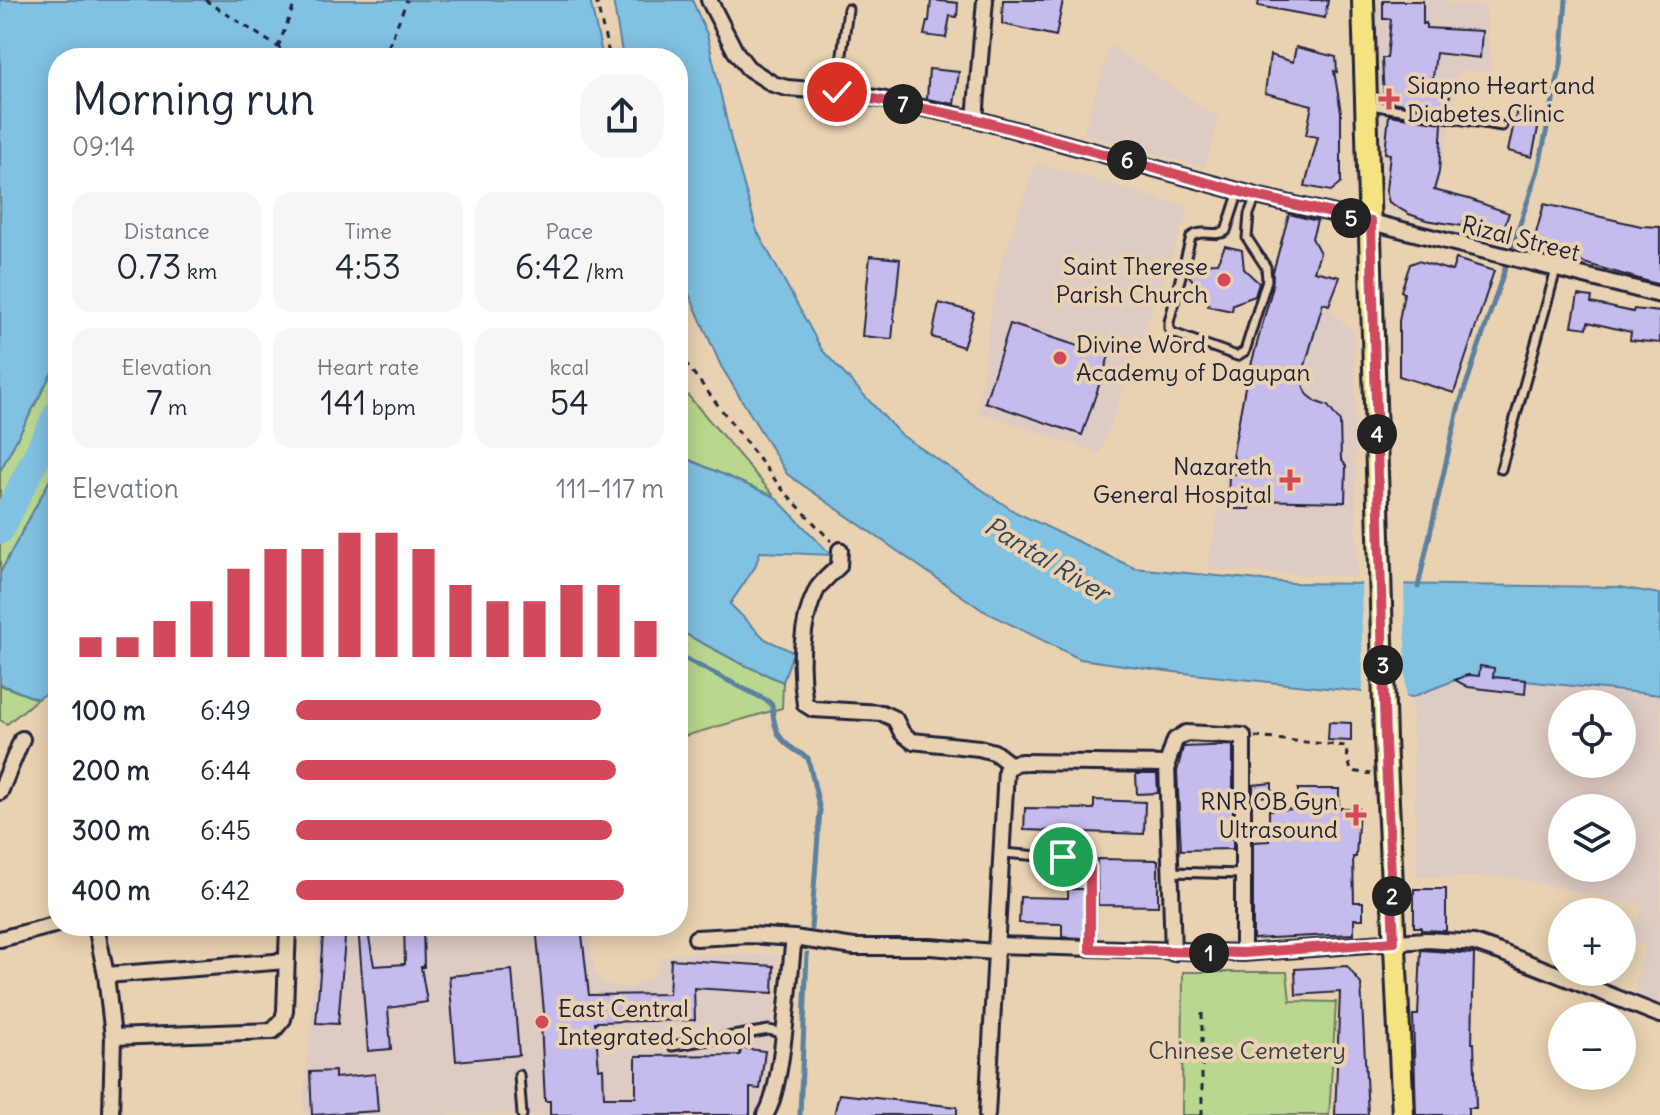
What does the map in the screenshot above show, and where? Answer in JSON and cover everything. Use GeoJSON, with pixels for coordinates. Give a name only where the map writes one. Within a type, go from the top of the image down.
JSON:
{"type":"FeatureCollection","features":[{"type":"Feature","properties":{"kind":"main road"},"geometry":{"type":"LineString","coordinates":[[1363,0],[1385,739],[1403,1115]]}},
{"type":"Feature","properties":{"kind":"street","name":"Rizal Street"},"geometry":{"type":"LineString","coordinates":[[709,0],[735,51],[748,68],[760,77],[787,88],[837,92],[975,119],[1256,196],[1660,295]]}},
{"type":"Feature","properties":{"kind":"street"},"geometry":{"type":"LineString","coordinates":[[975,119],[985,0]]}},
{"type":"Feature","properties":{"kind":"street"},"geometry":{"type":"LineString","coordinates":[[840,550],[839,566],[818,588],[803,639],[801,680],[805,704],[813,709],[882,713],[895,719],[902,733],[912,741],[979,748],[994,752],[1011,765]]}},
{"type":"Feature","properties":{"kind":"street"},"geometry":{"type":"LineString","coordinates":[[1173,953],[1167,764],[1175,740],[1186,733],[1243,736],[1243,953]]}},
{"type":"Feature","properties":{"kind":"street"},"geometry":{"type":"LineString","coordinates":[[0,792],[22,739]]}},
{"type":"Feature","properties":{"kind":"street"},"geometry":{"type":"LineString","coordinates":[[987,1115],[1003,779],[1006,770],[1022,762],[1167,764]]}},
{"type":"Feature","properties":{"kind":"street"},"geometry":{"type":"LineString","coordinates":[[0,939],[48,927]]}},
{"type":"Feature","properties":{"kind":"street"},"geometry":{"type":"LineString","coordinates":[[696,938],[750,935],[854,947],[1090,949],[1173,953],[1243,953],[1426,940],[1474,943],[1660,1015]]}},
{"type":"Feature","properties":{"kind":"street"},"geometry":{"type":"LineString","coordinates":[[98,936],[113,1037],[111,1115]]}},
{"type":"Feature","properties":{"kind":"street"},"geometry":{"type":"LineString","coordinates":[[113,1037],[273,1031],[283,1019],[285,1011],[287,936]]}},
{"type":"Feature","properties":{"kind":"street"},"geometry":{"type":"LineString","coordinates":[[765,1115],[774,1099],[794,938]]}},
{"type":"Feature","properties":{"kind":"street"},"geometry":{"type":"LineString","coordinates":[[106,975],[286,961]]}},
{"type":"Feature","properties":{"kind":"lane"},"geometry":{"type":"LineString","coordinates":[[837,92],[848,9]]}},
{"type":"Feature","properties":{"kind":"lane"},"geometry":{"type":"LineString","coordinates":[[1367,104],[1502,126]]}},
{"type":"Feature","properties":{"kind":"lane"},"geometry":{"type":"LineString","coordinates":[[1239,191],[1226,231],[1220,235],[1200,232],[1191,237],[1169,322],[1173,333],[1237,356],[1245,351],[1267,280],[1266,267],[1247,238],[1249,214],[1256,196]]}},
{"type":"Feature","properties":{"kind":"lane"},"geometry":{"type":"LineString","coordinates":[[1501,469],[1556,270]]}},
{"type":"Feature","properties":{"kind":"lane"},"geometry":{"type":"LineString","coordinates":[[1000,853],[1085,860],[1091,876],[1090,949]]}},
{"type":"Feature","properties":{"kind":"lane"},"geometry":{"type":"LineString","coordinates":[[1170,872],[1243,874]]}},
{"type":"Feature","properties":{"kind":"lane"},"geometry":{"type":"LineString","coordinates":[[672,1046],[769,1030],[782,1033]]}},
{"type":"Feature","properties":{"kind":"lane"},"geometry":{"type":"LineString","coordinates":[[519,1075],[522,1115]]}},
{"type":"Feature","properties":{"kind":"path"},"geometry":{"type":"LineString","coordinates":[[205,0],[278,47],[296,0]]}},
{"type":"Feature","properties":{"kind":"path"},"geometry":{"type":"LineString","coordinates":[[388,48],[407,0]]}},
{"type":"Feature","properties":{"kind":"path"},"geometry":{"type":"LineString","coordinates":[[596,0],[608,48]]}},
{"type":"Feature","properties":{"kind":"path"},"geometry":{"type":"LineString","coordinates":[[688,366],[782,489],[840,550]]}},
{"type":"Feature","properties":{"kind":"path"},"geometry":{"type":"LineString","coordinates":[[1243,736],[1345,746],[1351,771]]}},
{"type":"Feature","properties":{"kind":"path"},"geometry":{"type":"LineString","coordinates":[[1202,1013],[1202,1115]]}},
{"type":"Feature","properties":{"kind":"shaded area"},"geometry":{"type":"Polygon","coordinates":[[[1373,0],[1448,0],[1449,4],[1486,6],[1491,73],[1460,70],[1431,225],[1387,209],[1377,191],[1373,0]]]}},
{"type":"Feature","properties":{"kind":"shaded area"},"geometry":{"type":"Polygon","coordinates":[[[1110,45],[1219,118],[1205,167],[1083,134],[1110,45]]]}},
{"type":"Feature","properties":{"kind":"shaded area","name":"Divine Word Academy of Dagupan"},"geometry":{"type":"Polygon","coordinates":[[[1036,163],[1189,207],[1100,453],[978,412],[992,304],[1003,258],[1036,163]]]}},
{"type":"Feature","properties":{"kind":"shaded area","name":"Nazareth General Hospital"},"geometry":{"type":"Polygon","coordinates":[[[1269,290],[1327,308],[1354,332],[1357,577],[1207,569],[1243,390],[1269,290]]]}},
{"type":"Feature","properties":{"kind":"shaded area"},"geometry":{"type":"Polygon","coordinates":[[[1468,675],[1612,690],[1548,690],[1548,778],[1636,778],[1636,692],[1660,695],[1660,1004],[1633,995],[1646,945],[1636,941],[1636,925],[1645,906],[1636,904],[1636,898],[1608,898],[1510,877],[1417,877],[1412,697],[1468,675]]]}},
{"type":"Feature","properties":{"kind":"shaded area","name":"East Central Integrated School"},"geometry":{"type":"Polygon","coordinates":[[[318,936],[589,936],[595,974],[606,984],[629,988],[655,975],[662,957],[681,952],[779,956],[763,1104],[757,1115],[307,1115],[303,1105],[318,936]]]}},
{"type":"Feature","properties":{"kind":"green space"},"geometry":{"type":"Polygon","coordinates":[[[48,380],[48,484],[0,573],[0,471],[48,380]]]}},
{"type":"Feature","properties":{"kind":"green space"},"geometry":{"type":"Polygon","coordinates":[[[688,396],[775,497],[688,459],[688,396]]]}},
{"type":"Feature","properties":{"kind":"green space"},"geometry":{"type":"Polygon","coordinates":[[[688,635],[783,682],[782,708],[688,735],[688,635]]]}},
{"type":"Feature","properties":{"kind":"green space"},"geometry":{"type":"Polygon","coordinates":[[[0,685],[37,699],[7,724],[0,720],[0,685]]]}},
{"type":"Feature","properties":{"kind":"green space","name":"Chinese Cemetery"},"geometry":{"type":"Polygon","coordinates":[[[1183,972],[1287,972],[1290,1001],[1336,1002],[1329,1115],[1182,1115],[1183,972]]]}},
{"type":"Feature","properties":{"kind":"water"},"geometry":{"type":"Polygon","coordinates":[[[0,0],[590,0],[601,48],[48,48],[48,380],[0,471],[0,0]]]}},
{"type":"Feature","properties":{"kind":"water","name":"Pantal River"},"geometry":{"type":"Polygon","coordinates":[[[613,0],[692,0],[707,34],[731,140],[757,231],[822,350],[900,434],[1015,512],[1134,568],[1292,583],[1620,587],[1660,594],[1660,695],[1636,692],[1636,690],[1468,675],[1412,697],[1174,672],[1080,659],[982,610],[787,474],[721,366],[688,292],[688,48],[621,48],[613,0]]]}},
{"type":"Feature","properties":{"kind":"water"},"geometry":{"type":"Polygon","coordinates":[[[688,459],[775,497],[831,555],[760,552],[755,567],[730,604],[765,639],[793,652],[783,682],[688,635],[688,459]]]}},
{"type":"Feature","properties":{"kind":"water"},"geometry":{"type":"Polygon","coordinates":[[[48,484],[48,693],[37,699],[0,684],[0,573],[48,484]]]}},
{"type":"Feature","properties":{"kind":"pier"},"geometry":{"type":"Polygon","coordinates":[[[1361,579],[1404,579],[1406,700],[1363,696],[1361,579]]]}},
{"type":"Feature","properties":{"kind":"building"},"geometry":{"type":"Polygon","coordinates":[[[931,0],[958,3],[957,17],[950,16],[946,38],[924,35],[931,0]]]}},
{"type":"Feature","properties":{"kind":"building"},"geometry":{"type":"Polygon","coordinates":[[[1003,0],[1063,0],[1056,36],[1002,24],[1003,0]]]}},
{"type":"Feature","properties":{"kind":"building"},"geometry":{"type":"Polygon","coordinates":[[[1259,0],[1328,0],[1325,18],[1258,6],[1259,0]]]}},
{"type":"Feature","properties":{"kind":"building"},"geometry":{"type":"Polygon","coordinates":[[[1383,1],[1423,1],[1423,24],[1426,23],[1426,28],[1482,31],[1480,58],[1436,53],[1432,86],[1451,89],[1447,111],[1384,101],[1382,58],[1387,58],[1391,19],[1383,19],[1383,1]]]}},
{"type":"Feature","properties":{"kind":"building"},"geometry":{"type":"Polygon","coordinates":[[[1296,47],[1336,57],[1337,72],[1334,71],[1341,112],[1341,183],[1331,191],[1305,186],[1318,137],[1306,135],[1312,105],[1265,93],[1270,55],[1293,62],[1296,47]]]}},
{"type":"Feature","properties":{"kind":"building"},"geometry":{"type":"Polygon","coordinates":[[[929,69],[959,72],[954,104],[927,99],[929,69]]]}},
{"type":"Feature","properties":{"kind":"building"},"geometry":{"type":"Polygon","coordinates":[[[1517,109],[1541,114],[1532,157],[1508,151],[1517,109]]]}},
{"type":"Feature","properties":{"kind":"building"},"geometry":{"type":"Polygon","coordinates":[[[1389,115],[1442,123],[1439,172],[1434,190],[1509,213],[1501,236],[1463,223],[1463,226],[1426,220],[1389,202],[1386,191],[1390,154],[1385,153],[1389,115]]]}},
{"type":"Feature","properties":{"kind":"building"},"geometry":{"type":"Polygon","coordinates":[[[1544,204],[1641,226],[1660,227],[1660,285],[1532,248],[1544,204]]]}},
{"type":"Feature","properties":{"kind":"building"},"geometry":{"type":"Polygon","coordinates":[[[1289,214],[1317,221],[1312,238],[1320,253],[1314,271],[1340,277],[1329,305],[1323,303],[1301,380],[1307,394],[1328,406],[1340,422],[1341,459],[1346,466],[1345,502],[1250,500],[1250,509],[1228,509],[1229,474],[1237,474],[1233,453],[1245,387],[1289,214]]]}},
{"type":"Feature","properties":{"kind":"building","name":"Saint Therese Parish Church"},"geometry":{"type":"Polygon","coordinates":[[[1225,246],[1242,250],[1244,269],[1259,283],[1255,296],[1233,304],[1232,311],[1208,306],[1209,299],[1188,275],[1192,264],[1217,263],[1225,246]]]}},
{"type":"Feature","properties":{"kind":"building"},"geometry":{"type":"Polygon","coordinates":[[[870,256],[900,259],[892,339],[862,336],[870,256]]]}},
{"type":"Feature","properties":{"kind":"building"},"geometry":{"type":"Polygon","coordinates":[[[1456,259],[1494,271],[1454,393],[1399,376],[1399,321],[1404,293],[1401,291],[1410,264],[1418,261],[1452,271],[1456,259]]]}},
{"type":"Feature","properties":{"kind":"building"},"geometry":{"type":"Polygon","coordinates":[[[1578,295],[1592,297],[1591,303],[1633,312],[1634,309],[1660,312],[1660,343],[1630,340],[1631,332],[1588,322],[1587,328],[1572,326],[1578,295]]]}},
{"type":"Feature","properties":{"kind":"building"},"geometry":{"type":"Polygon","coordinates":[[[939,303],[974,312],[963,347],[932,337],[939,303]]]}},
{"type":"Feature","properties":{"kind":"building"},"geometry":{"type":"Polygon","coordinates":[[[1010,324],[1109,356],[1082,435],[985,402],[1010,324]]]}},
{"type":"Feature","properties":{"kind":"building"},"geometry":{"type":"Polygon","coordinates":[[[1480,666],[1494,668],[1493,677],[1526,680],[1525,694],[1468,687],[1455,680],[1468,675],[1479,676],[1480,666]]]}},
{"type":"Feature","properties":{"kind":"building"},"geometry":{"type":"Polygon","coordinates":[[[1329,722],[1351,723],[1351,741],[1328,740],[1329,722]]]}},
{"type":"Feature","properties":{"kind":"building"},"geometry":{"type":"Polygon","coordinates":[[[1233,745],[1233,849],[1181,850],[1177,772],[1183,747],[1233,745]]]}},
{"type":"Feature","properties":{"kind":"building"},"geometry":{"type":"Polygon","coordinates":[[[1136,774],[1157,774],[1158,793],[1137,794],[1136,774]]]}},
{"type":"Feature","properties":{"kind":"building"},"geometry":{"type":"Polygon","coordinates":[[[1272,783],[1272,796],[1253,797],[1253,785],[1272,783]]]}},
{"type":"Feature","properties":{"kind":"building"},"geometry":{"type":"Polygon","coordinates":[[[1298,789],[1339,789],[1339,808],[1359,808],[1356,857],[1353,857],[1354,902],[1363,902],[1363,919],[1354,919],[1354,934],[1253,939],[1253,842],[1269,841],[1269,810],[1298,809],[1298,789]]]}},
{"type":"Feature","properties":{"kind":"building"},"geometry":{"type":"Polygon","coordinates":[[[1094,800],[1145,802],[1144,834],[1024,830],[1025,808],[1094,809],[1094,800]]]}},
{"type":"Feature","properties":{"kind":"building"},"geometry":{"type":"Polygon","coordinates":[[[1097,859],[1158,860],[1158,906],[1098,905],[1097,859]]]}},
{"type":"Feature","properties":{"kind":"building"},"geometry":{"type":"Polygon","coordinates":[[[1068,889],[1084,889],[1084,938],[1062,937],[1062,924],[1019,923],[1020,897],[1068,898],[1068,889]]]}},
{"type":"Feature","properties":{"kind":"building"},"geometry":{"type":"Polygon","coordinates":[[[1414,889],[1446,889],[1446,931],[1414,927],[1414,889]]]}},
{"type":"Feature","properties":{"kind":"building"},"geometry":{"type":"Polygon","coordinates":[[[323,936],[345,936],[338,1024],[316,1023],[323,936]]]}},
{"type":"Feature","properties":{"kind":"building"},"geometry":{"type":"Polygon","coordinates":[[[359,936],[369,936],[374,966],[405,964],[404,936],[423,936],[424,967],[421,967],[427,1002],[388,1008],[391,1049],[368,1051],[359,936]]]}},
{"type":"Feature","properties":{"kind":"building"},"geometry":{"type":"Polygon","coordinates":[[[537,936],[582,936],[589,995],[669,994],[671,959],[774,966],[773,993],[694,988],[695,1020],[595,1022],[599,1069],[603,1068],[604,1097],[636,1097],[636,1056],[740,1055],[741,1048],[765,1051],[760,1089],[750,1088],[750,1115],[550,1115],[550,1101],[545,1101],[541,1023],[545,1023],[537,936]]]}},
{"type":"Feature","properties":{"kind":"building"},"geometry":{"type":"Polygon","coordinates":[[[1421,950],[1474,954],[1472,1043],[1476,1108],[1468,1108],[1468,1115],[1416,1115],[1413,1015],[1418,1015],[1421,950]]]}},
{"type":"Feature","properties":{"kind":"building"},"geometry":{"type":"Polygon","coordinates":[[[1347,966],[1361,984],[1368,1115],[1335,1115],[1340,992],[1296,995],[1295,969],[1347,966]]]}},
{"type":"Feature","properties":{"kind":"building"},"geometry":{"type":"Polygon","coordinates":[[[512,970],[519,1055],[456,1061],[449,976],[512,970]]]}},
{"type":"Feature","properties":{"kind":"building"},"geometry":{"type":"Polygon","coordinates":[[[335,1071],[335,1078],[375,1074],[378,1111],[312,1115],[310,1072],[335,1071]]]}},
{"type":"Feature","properties":{"kind":"building"},"geometry":{"type":"Polygon","coordinates":[[[839,1094],[957,1107],[957,1115],[834,1115],[839,1094]]]}},
{"type":"Feature","properties":{"kind":"waterway"},"geometry":{"type":"LineString","coordinates":[[1418,587],[1458,409],[1538,170],[1561,64],[1566,0]]}},
{"type":"Feature","properties":{"kind":"waterway"},"geometry":{"type":"LineString","coordinates":[[0,530],[48,433]]}},
{"type":"Feature","properties":{"kind":"waterway"},"geometry":{"type":"LineString","coordinates":[[688,660],[768,701],[772,705],[781,738],[808,758],[820,810],[811,928]]}},
{"type":"Feature","properties":{"kind":"waterway"},"geometry":{"type":"LineString","coordinates":[[800,1115],[807,954]]}},
{"type":"Feature","properties":{"kind":"place","name":"Siapno Heart and Diabetes Clinic"},"geometry":{"type":"Point","coordinates":[1389,99]}},
{"type":"Feature","properties":{"kind":"place","name":"Saint Therese Parish Church"},"geometry":{"type":"Point","coordinates":[1224,280]}},
{"type":"Feature","properties":{"kind":"place","name":"Divine Word Academy of Dagupan"},"geometry":{"type":"Point","coordinates":[1060,358]}},
{"type":"Feature","properties":{"kind":"place","name":"Nazareth General Hospital"},"geometry":{"type":"Point","coordinates":[1290,480]}},
{"type":"Feature","properties":{"kind":"place","name":"RNR OB Gyn Ultrasound"},"geometry":{"type":"Point","coordinates":[1356,815]}},
{"type":"Feature","properties":{"kind":"place","name":"East Central Integrated School"},"geometry":{"type":"Point","coordinates":[542,1022]}},
{"type":"Feature","properties":{"kind":"route"},"geometry":{"type":"LineString","coordinates":[[837,92],[975,119],[1256,196],[1371,222],[1385,739],[1394,942],[1243,953],[1090,949],[1090,867],[1085,860],[1063,857]]}}]}
